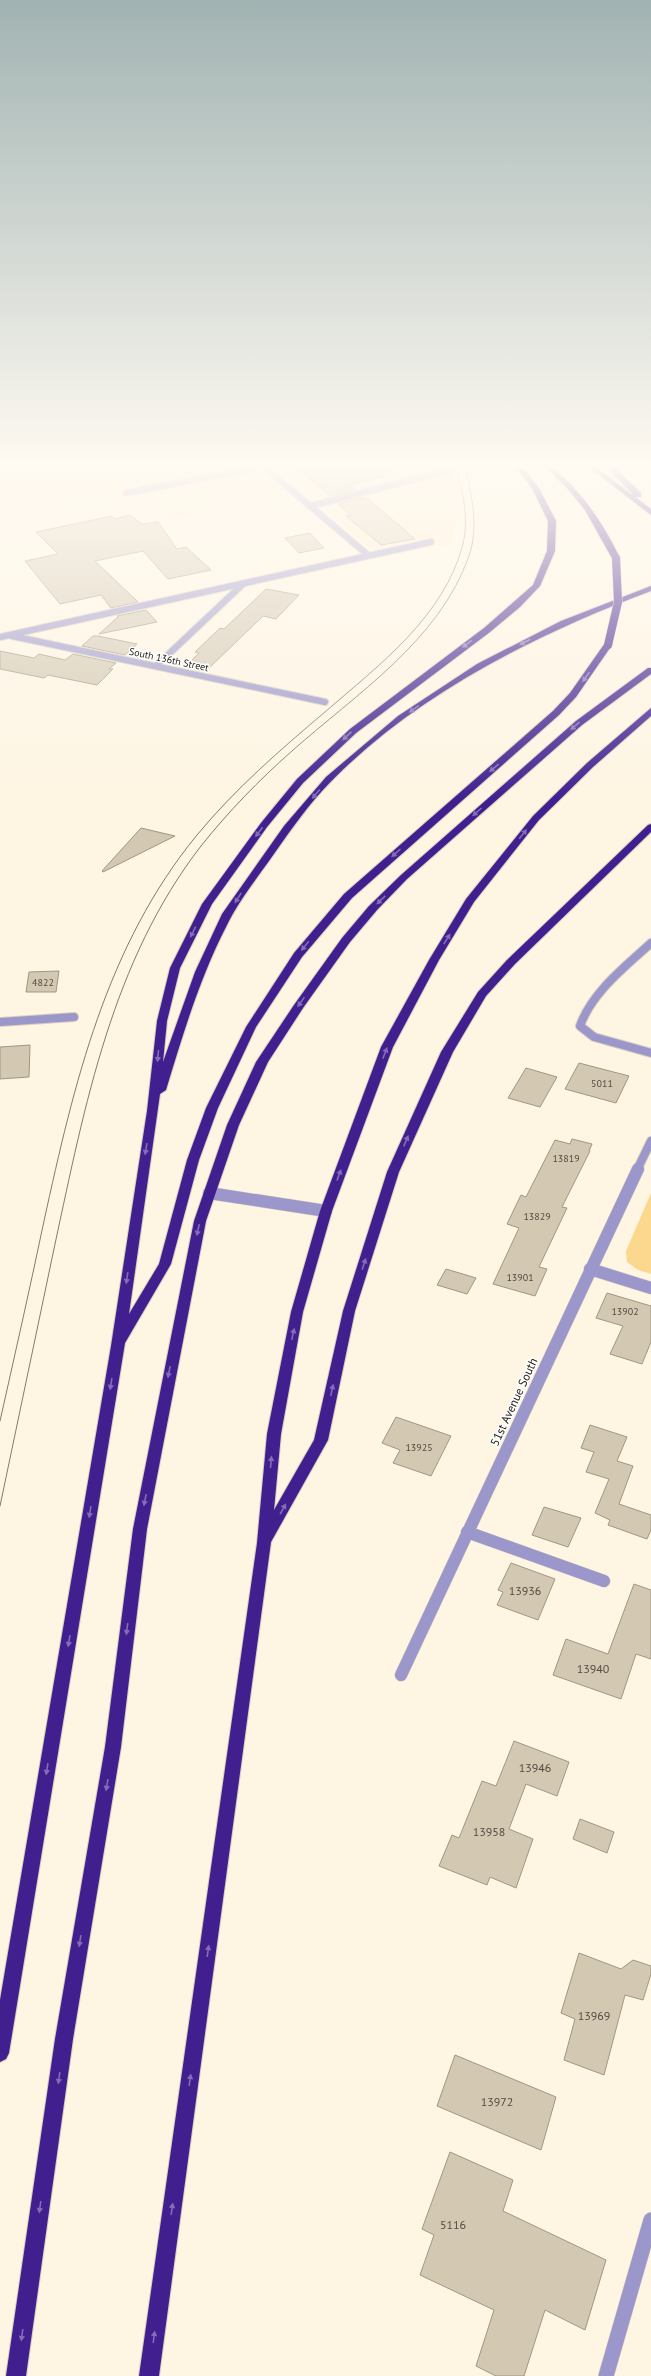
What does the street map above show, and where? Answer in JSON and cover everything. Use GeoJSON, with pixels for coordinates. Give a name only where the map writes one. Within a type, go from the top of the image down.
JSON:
{"type":"FeatureCollection","features":[{"type":"Feature","properties":{"kind":"highway"},"geometry":{"type":"LineString","coordinates":[[0,2053],[118,1346],[153,1111],[162,1021],[175,968],[207,904],[232,867],[300,781],[353,731],[492,626],[517,605],[536,586],[539,579]]}},
{"type":"Feature","properties":{"kind":"highway"},"geometry":{"type":"LineString","coordinates":[[118,1346],[166,1264],[193,1160],[212,1108],[251,1027],[294,960],[348,896],[556,713],[573,696],[608,645],[620,602],[619,579]]}},
{"type":"Feature","properties":{"kind":"highway"},"geometry":{"type":"LineString","coordinates":[[153,1111],[188,1006],[218,932],[239,895],[272,849],[328,780],[402,717],[470,672],[559,625],[651,588]]}},
{"type":"Feature","properties":{"kind":"highway"},"geometry":{"type":"LineString","coordinates":[[16,2376],[64,2039],[113,1747],[140,1529],[186,1285],[200,1221],[233,1124],[262,1062],[298,1007],[346,940],[373,908],[404,877],[579,723],[651,670]]}},
{"type":"Feature","properties":{"kind":"highway"},"geometry":{"type":"LineString","coordinates":[[149,2376],[264,1543],[274,1434],[298,1312],[326,1211],[387,1047],[414,996],[470,901],[536,818],[590,765],[651,711]]}},
{"type":"Feature","properties":{"kind":"highway"},"geometry":{"type":"LineString","coordinates":[[264,1543],[321,1440],[349,1311],[393,1172],[447,1052],[482,994],[511,962],[651,827]]}},
{"type":"Feature","properties":{"kind":"street"},"geometry":{"type":"LineString","coordinates":[[0,637],[265,579]]}},
{"type":"Feature","properties":{"kind":"street"},"geometry":{"type":"LineString","coordinates":[[156,666],[243,584]]}},
{"type":"Feature","properties":{"kind":"street","name":"South 136th Street"},"geometry":{"type":"LineString","coordinates":[[8,636],[325,702]]}},
{"type":"Feature","properties":{"kind":"street"},"geometry":{"type":"LineString","coordinates":[[651,942],[613,978],[582,1016],[580,1026],[594,1037],[651,1053]]}},
{"type":"Feature","properties":{"kind":"street"},"geometry":{"type":"LineString","coordinates":[[0,1022],[74,1017]]}},
{"type":"Feature","properties":{"kind":"street","name":"51st Avenue South"},"geometry":{"type":"LineString","coordinates":[[401,1675],[651,1141]]}},
{"type":"Feature","properties":{"kind":"street"},"geometry":{"type":"LineString","coordinates":[[209,1193],[326,1211]]}},
{"type":"Feature","properties":{"kind":"street"},"geometry":{"type":"LineString","coordinates":[[590,1269],[651,1288]]}},
{"type":"Feature","properties":{"kind":"street"},"geometry":{"type":"LineString","coordinates":[[467,1532],[604,1581]]}},
{"type":"Feature","properties":{"kind":"street"},"geometry":{"type":"LineString","coordinates":[[606,2376],[651,2220]]}},
{"type":"Feature","properties":{"kind":"shaded area"},"geometry":{"type":"Polygon","coordinates":[[[651,1193],[651,1274],[638,1270],[627,1262],[626,1251],[651,1193]]]}},
{"type":"Feature","properties":{"kind":"building"},"geometry":{"type":"Polygon","coordinates":[[[40,579],[114,579],[138,602],[111,608],[101,595],[60,604],[40,579]]]}},
{"type":"Feature","properties":{"kind":"building"},"geometry":{"type":"Polygon","coordinates":[[[266,589],[299,595],[276,619],[263,616],[206,671],[185,667],[199,653],[195,652],[220,628],[224,629],[266,589]]]}},
{"type":"Feature","properties":{"kind":"building"},"geometry":{"type":"Polygon","coordinates":[[[146,610],[157,622],[99,634],[118,617],[117,616],[146,610]]]}},
{"type":"Feature","properties":{"kind":"building"},"geometry":{"type":"Polygon","coordinates":[[[93,636],[137,644],[125,655],[82,646],[93,636]]]}},
{"type":"Feature","properties":{"kind":"building"},"geometry":{"type":"Polygon","coordinates":[[[0,651],[34,658],[39,654],[65,660],[73,654],[116,663],[109,669],[113,669],[97,685],[48,675],[44,678],[0,669],[0,651]]]}},
{"type":"Feature","properties":{"kind":"building"},"geometry":{"type":"Polygon","coordinates":[[[141,828],[175,836],[103,872],[102,871],[141,828]]]}},
{"type":"Feature","properties":{"kind":"building"},"geometry":{"type":"Polygon","coordinates":[[[59,971],[56,992],[26,992],[29,972],[59,971]]]}},
{"type":"Feature","properties":{"kind":"building"},"geometry":{"type":"Polygon","coordinates":[[[30,1045],[29,1077],[0,1079],[0,1047],[30,1045]]]}},
{"type":"Feature","properties":{"kind":"building"},"geometry":{"type":"Polygon","coordinates":[[[579,1063],[629,1076],[616,1103],[565,1089],[579,1063]]]}},
{"type":"Feature","properties":{"kind":"building"},"geometry":{"type":"Polygon","coordinates":[[[526,1068],[557,1077],[540,1107],[508,1098],[526,1068]]]}},
{"type":"Feature","properties":{"kind":"building"},"geometry":{"type":"Polygon","coordinates":[[[572,1139],[592,1144],[590,1151],[562,1207],[567,1208],[539,1267],[547,1269],[535,1296],[493,1284],[519,1228],[507,1224],[521,1195],[526,1197],[555,1140],[570,1144],[572,1139]]]}},
{"type":"Feature","properties":{"kind":"building"},"geometry":{"type":"Polygon","coordinates":[[[446,1269],[476,1278],[467,1294],[437,1285],[446,1269]]]}},
{"type":"Feature","properties":{"kind":"building"},"geometry":{"type":"Polygon","coordinates":[[[607,1293],[651,1306],[651,1342],[642,1364],[610,1354],[623,1326],[596,1318],[607,1293]]]}},
{"type":"Feature","properties":{"kind":"building"},"geometry":{"type":"Polygon","coordinates":[[[396,1417],[451,1436],[431,1476],[393,1463],[400,1450],[382,1443],[396,1417]]]}},
{"type":"Feature","properties":{"kind":"building"},"geometry":{"type":"Polygon","coordinates":[[[590,1425],[627,1437],[617,1461],[633,1466],[619,1504],[651,1515],[651,1530],[647,1539],[608,1525],[610,1520],[595,1513],[609,1479],[586,1472],[594,1452],[581,1448],[590,1425]]]}},
{"type":"Feature","properties":{"kind":"building"},"geometry":{"type":"Polygon","coordinates":[[[544,1507],[581,1518],[568,1547],[532,1535],[544,1507]]]}},
{"type":"Feature","properties":{"kind":"building"},"geometry":{"type":"Polygon","coordinates":[[[511,1563],[555,1579],[538,1620],[497,1605],[503,1592],[498,1590],[511,1563]]]}},
{"type":"Feature","properties":{"kind":"building"},"geometry":{"type":"Polygon","coordinates":[[[634,1584],[651,1590],[651,1659],[636,1654],[621,1699],[553,1675],[566,1639],[608,1654],[634,1584]]]}},
{"type":"Feature","properties":{"kind":"building"},"geometry":{"type":"Polygon","coordinates":[[[514,1741],[569,1762],[557,1796],[526,1784],[509,1829],[533,1839],[516,1888],[490,1877],[487,1885],[439,1866],[452,1835],[459,1838],[482,1781],[496,1786],[514,1741]]]}},
{"type":"Feature","properties":{"kind":"building"},"geometry":{"type":"Polygon","coordinates":[[[580,1819],[614,1832],[607,1853],[573,1839],[580,1819]]]}},
{"type":"Feature","properties":{"kind":"building"},"geometry":{"type":"Polygon","coordinates":[[[579,1953],[621,1969],[633,1960],[651,1966],[651,1974],[643,2000],[625,1995],[604,2075],[564,2060],[575,2019],[561,2013],[579,1953]]]}},
{"type":"Feature","properties":{"kind":"building"},"geometry":{"type":"Polygon","coordinates":[[[455,2055],[556,2097],[541,2150],[437,2106],[455,2055]]]}},
{"type":"Feature","properties":{"kind":"building"},"geometry":{"type":"Polygon","coordinates":[[[450,2152],[513,2180],[503,2211],[606,2260],[585,2330],[545,2310],[524,2376],[496,2376],[476,2366],[494,2310],[420,2275],[434,2235],[422,2229],[450,2152]]]}},
{"type":"Feature","properties":{"kind":"tram line"},"geometry":{"type":"LineString","coordinates":[[0,1421],[55,1170],[68,1118],[98,1018],[117,970],[139,923],[166,878],[197,835],[212,818],[242,786],[275,755],[367,676],[407,638],[425,617],[449,579]]}},
{"type":"Feature","properties":{"kind":"tram line"},"geometry":{"type":"LineString","coordinates":[[0,1506],[66,1192],[91,1087],[106,1036],[124,986],[145,937],[170,890],[211,833],[280,762],[368,687],[417,640],[438,614],[458,579]]}}]}
